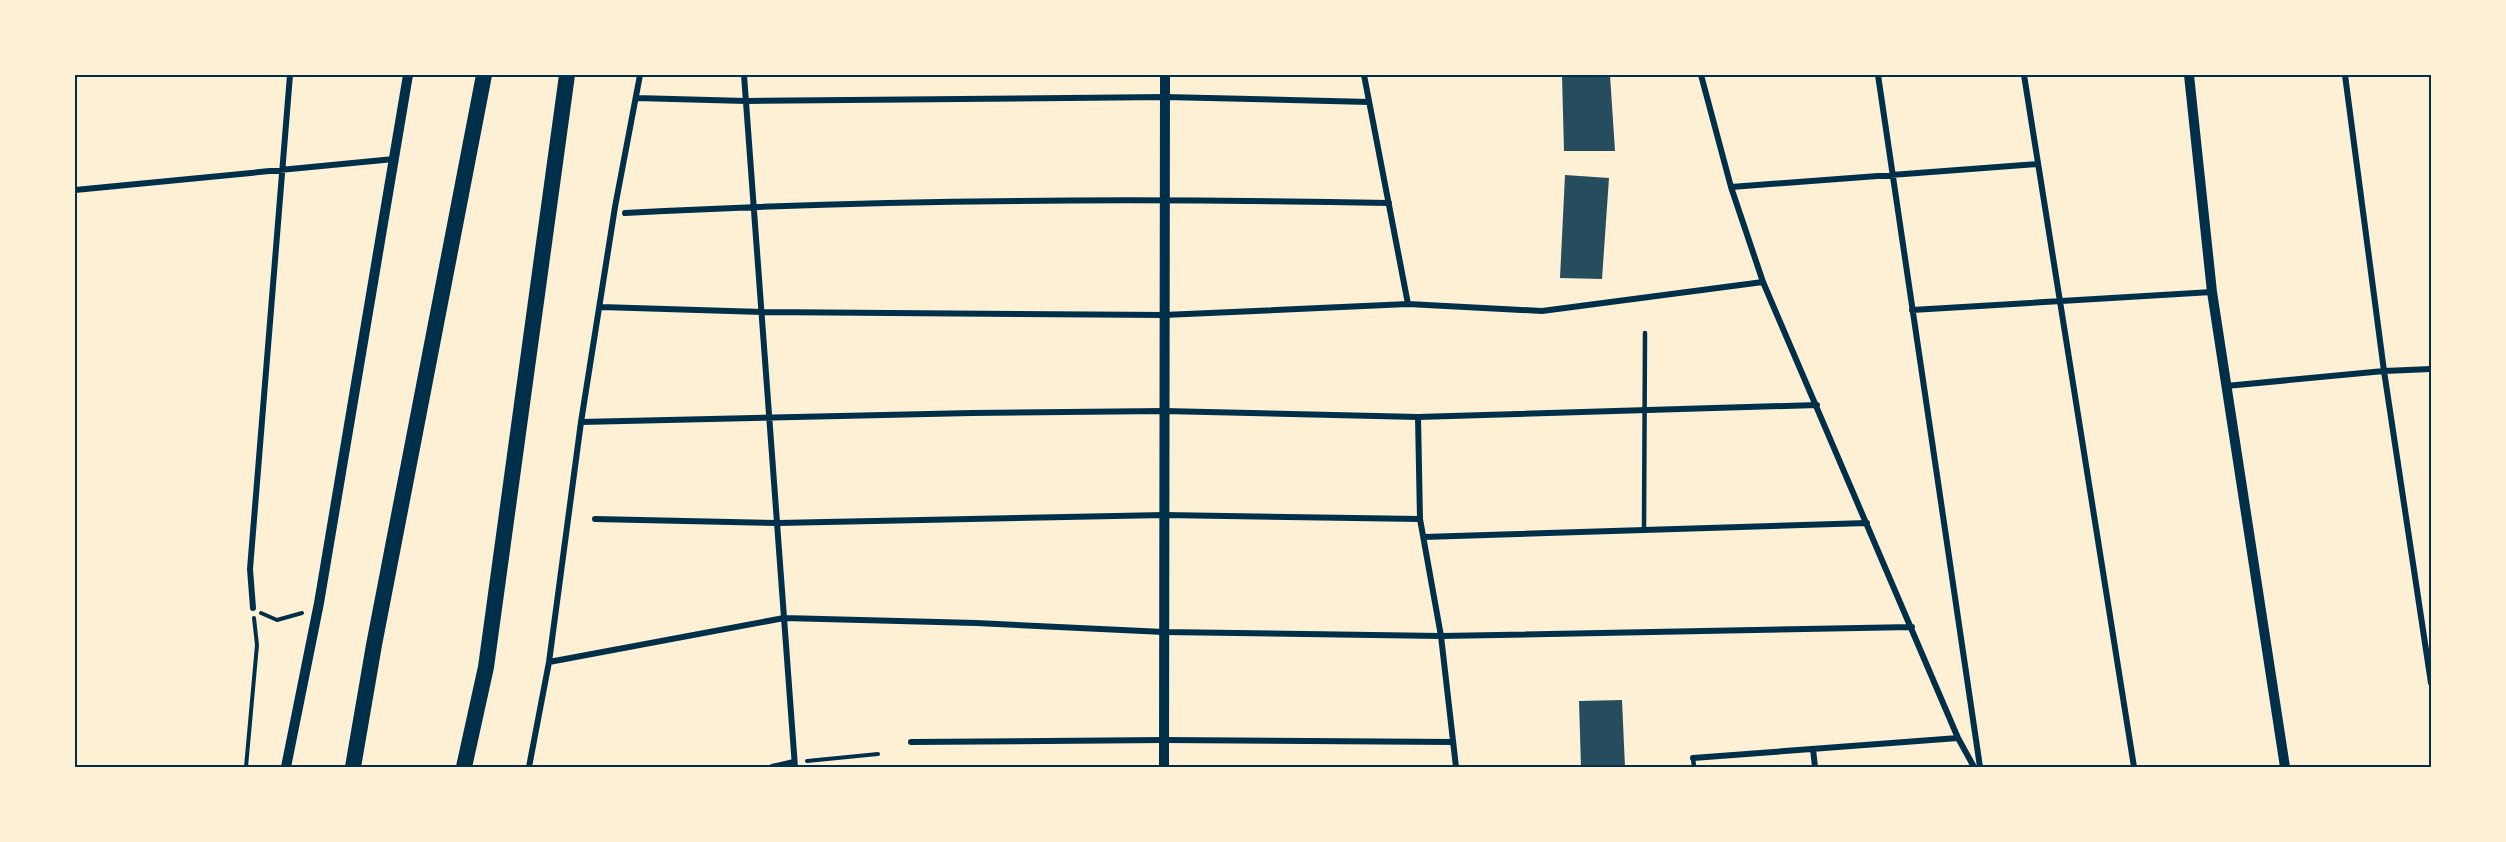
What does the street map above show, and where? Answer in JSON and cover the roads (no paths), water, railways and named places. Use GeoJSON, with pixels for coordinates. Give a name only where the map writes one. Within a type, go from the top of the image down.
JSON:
{"type":"FeatureCollection","features":[{"type":"Feature","properties":{"kind":"highway"},"geometry":{"type":"LineString","coordinates":[[353,767],[484,75]]}},
{"type":"Feature","properties":{"kind":"highway"},"geometry":{"type":"LineString","coordinates":[[464,767],[486,667],[567,75]]}},
{"type":"Feature","properties":{"kind":"street"},"geometry":{"type":"LineString","coordinates":[[253,608],[250,569],[290,75]]}},
{"type":"Feature","properties":{"kind":"street"},"geometry":{"type":"LineString","coordinates":[[286,767],[319,603],[408,75]]}},
{"type":"Feature","properties":{"kind":"street"},"geometry":{"type":"LineString","coordinates":[[529,767],[549,662],[580,422],[601,307],[615,207],[640,75]]}},
{"type":"Feature","properties":{"kind":"street"},"geometry":{"type":"LineString","coordinates":[[744,75],[794,765],[772,767]]}},
{"type":"Feature","properties":{"kind":"street"},"geometry":{"type":"LineString","coordinates":[[1164,767],[1166,75]]}},
{"type":"Feature","properties":{"kind":"street"},"geometry":{"type":"LineString","coordinates":[[1364,75],[1408,304]]}},
{"type":"Feature","properties":{"kind":"street"},"geometry":{"type":"LineString","coordinates":[[1701,75],[1731,187],[1763,282],[1958,738],[1974,767]]}},
{"type":"Feature","properties":{"kind":"street"},"geometry":{"type":"LineString","coordinates":[[1878,75],[1891,176],[1980,767]]}},
{"type":"Feature","properties":{"kind":"street"},"geometry":{"type":"LineString","coordinates":[[2024,75],[2133,767]]}},
{"type":"Feature","properties":{"kind":"street"},"geometry":{"type":"LineString","coordinates":[[2189,75],[2212,292],[2284,767]]}},
{"type":"Feature","properties":{"kind":"street"},"geometry":{"type":"LineString","coordinates":[[2344,75],[2384,371],[2431,683]]}},
{"type":"Feature","properties":{"kind":"street"},"geometry":{"type":"LineString","coordinates":[[636,98],[746,101],[1165,97],[1369,102]]}},
{"type":"Feature","properties":{"kind":"street"},"geometry":{"type":"LineString","coordinates":[[75,190],[394,159]]}},
{"type":"Feature","properties":{"kind":"street"},"geometry":{"type":"LineString","coordinates":[[1731,187],[2038,164]]}},
{"type":"Feature","properties":{"kind":"street"},"geometry":{"type":"LineString","coordinates":[[625,213],[754,206],[1165,199],[1389,203]]}},
{"type":"Feature","properties":{"kind":"street"},"geometry":{"type":"LineString","coordinates":[[601,307],[762,312],[1164,315],[1408,304],[1542,311],[1763,282]]}},
{"type":"Feature","properties":{"kind":"street"},"geometry":{"type":"LineString","coordinates":[[1912,310],[2212,292]]}},
{"type":"Feature","properties":{"kind":"street"},"geometry":{"type":"LineString","coordinates":[[2226,386],[2384,371],[2431,369]]}},
{"type":"Feature","properties":{"kind":"street"},"geometry":{"type":"LineString","coordinates":[[580,422],[1164,411],[1418,417],[1817,405]]}},
{"type":"Feature","properties":{"kind":"street"},"geometry":{"type":"LineString","coordinates":[[1418,417],[1420,519],[1441,636],[1456,767]]}},
{"type":"Feature","properties":{"kind":"street"},"geometry":{"type":"LineString","coordinates":[[595,519],[778,523],[1164,515],[1420,519]]}},
{"type":"Feature","properties":{"kind":"street"},"geometry":{"type":"LineString","coordinates":[[1424,537],[1867,523]]}},
{"type":"Feature","properties":{"kind":"street"},"geometry":{"type":"LineString","coordinates":[[549,662],[784,618],[976,623],[1164,632],[1441,636],[1912,627]]}},
{"type":"Feature","properties":{"kind":"street"},"geometry":{"type":"LineString","coordinates":[[1693,758],[1958,738]]}},
{"type":"Feature","properties":{"kind":"street"},"geometry":{"type":"LineString","coordinates":[[911,742],[1164,740],[1453,742]]}},
{"type":"Feature","properties":{"kind":"street"},"geometry":{"type":"LineString","coordinates":[[1813,749],[1815,767]]}},
{"type":"Feature","properties":{"kind":"lane"},"geometry":{"type":"LineString","coordinates":[[1644,530],[1645,333]]}},
{"type":"Feature","properties":{"kind":"lane"},"geometry":{"type":"LineString","coordinates":[[1693,758],[1694,767]]}}]}
